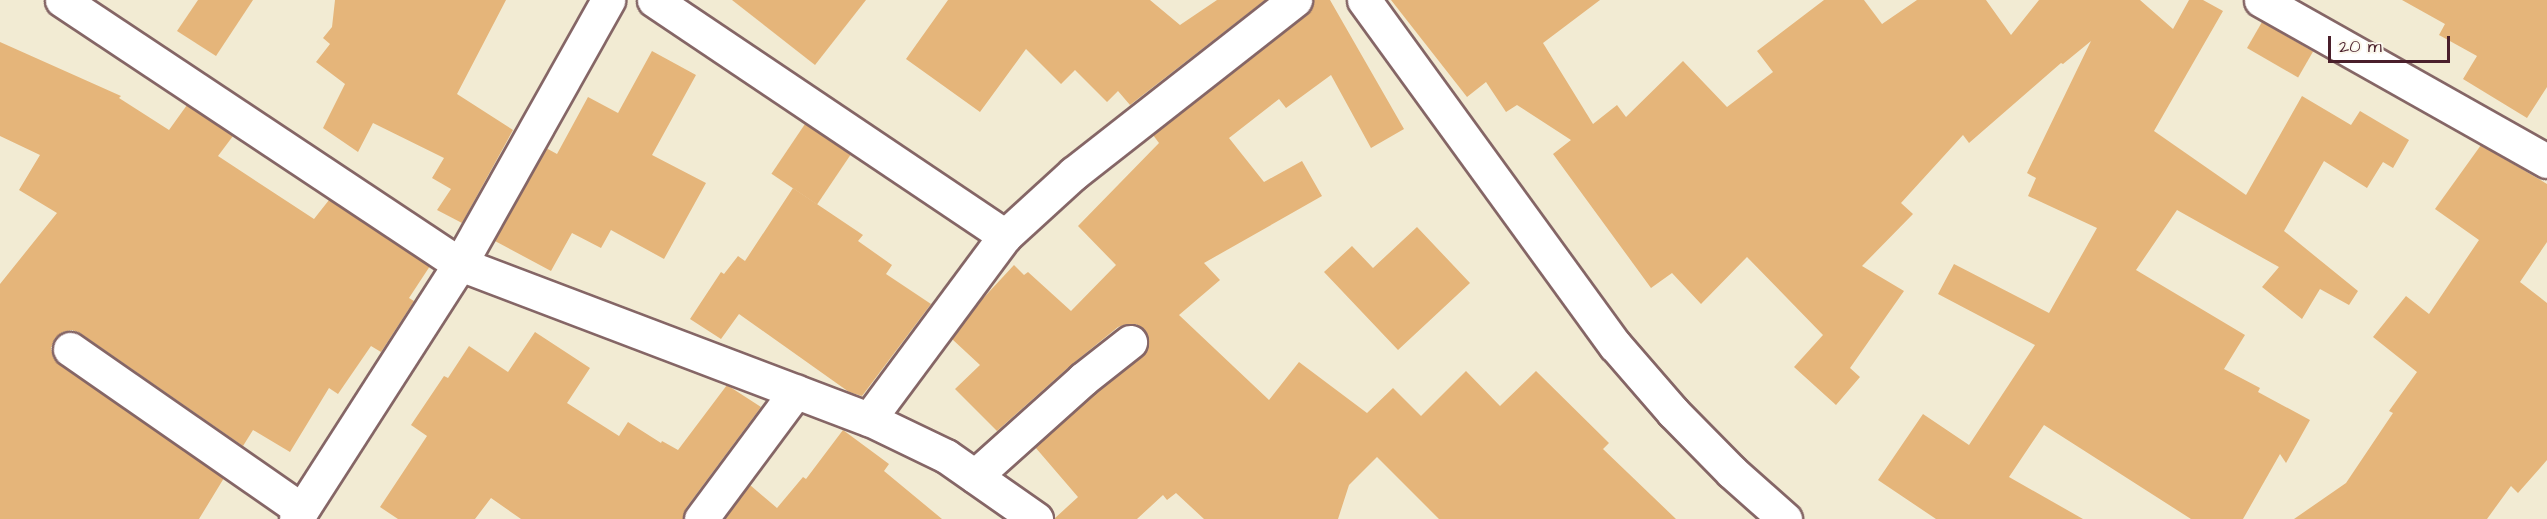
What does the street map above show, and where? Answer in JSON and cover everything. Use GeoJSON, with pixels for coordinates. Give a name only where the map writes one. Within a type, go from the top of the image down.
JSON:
{"type":"FeatureCollection","features":[{"type":"Feature","properties":{"kind":"street"},"geometry":{"type":"LineString","coordinates":[[62,0],[460,264],[869,419],[946,456],[1036,519]]}},
{"type":"Feature","properties":{"kind":"street"},"geometry":{"type":"LineString","coordinates":[[70,350],[299,515],[460,264],[608,0]]}},
{"type":"Feature","properties":{"kind":"street"},"geometry":{"type":"LineString","coordinates":[[654,0],[1005,236]]}},
{"type":"Feature","properties":{"kind":"street"},"geometry":{"type":"LineString","coordinates":[[869,419],[1005,236],[1074,172],[1295,0]]}},
{"type":"Feature","properties":{"kind":"street"},"geometry":{"type":"LineString","coordinates":[[1364,0],[1615,345],[1680,419],[1732,472],[1785,519]]}},
{"type":"Feature","properties":{"kind":"street"},"geometry":{"type":"LineString","coordinates":[[2261,0],[2547,161]]}},
{"type":"Feature","properties":{"kind":"street"},"geometry":{"type":"LineString","coordinates":[[975,476],[1083,379],[1130,342]]}},
{"type":"Feature","properties":{"kind":"street"},"geometry":{"type":"LineString","coordinates":[[701,519],[796,391]]}},
{"type":"Feature","properties":{"kind":"building"},"geometry":{"type":"Polygon","coordinates":[[[198,0],[253,0],[216,56],[177,31],[198,0]]]}},
{"type":"Feature","properties":{"kind":"building"},"geometry":{"type":"Polygon","coordinates":[[[335,0],[506,0],[457,94],[513,130],[462,223],[437,210],[451,189],[432,178],[444,158],[373,123],[358,152],[323,128],[345,84],[316,62],[330,44],[323,38],[332,27],[335,0]]]}},
{"type":"Feature","properties":{"kind":"building"},"geometry":{"type":"Polygon","coordinates":[[[732,0],[866,0],[815,65],[732,0]]]}},
{"type":"Feature","properties":{"kind":"building"},"geometry":{"type":"Polygon","coordinates":[[[948,0],[1150,0],[1180,25],[1217,0],[1265,0],[1130,105],[1118,91],[1107,102],[1075,70],[1061,84],[1026,49],[980,112],[906,59],[948,0]]]}},
{"type":"Feature","properties":{"kind":"building"},"geometry":{"type":"Polygon","coordinates":[[[1313,0],[1330,0],[1404,129],[1371,148],[1331,75],[1286,108],[1279,99],[1229,138],[1264,182],[1302,161],[1322,196],[1204,263],[1220,280],[1179,315],[1269,400],[1299,362],[1367,413],[1393,388],[1421,416],[1466,371],[1500,406],[1536,371],[1609,443],[1603,449],[1676,519],[1439,519],[1377,457],[1349,485],[1338,519],[1204,519],[1176,493],[1167,500],[1163,495],[1137,519],[1054,519],[1078,497],[1035,447],[1095,393],[1142,356],[1148,348],[1145,331],[1136,324],[1118,327],[1071,365],[997,431],[955,389],[980,365],[952,339],[975,307],[1014,265],[1024,275],[1028,272],[1071,311],[1116,265],[1078,226],[1159,143],[1153,135],[1307,15],[1313,0]]]}},
{"type":"Feature","properties":{"kind":"building"},"geometry":{"type":"Polygon","coordinates":[[[1391,0],[1600,0],[1543,43],[1593,124],[1617,105],[1626,117],[1683,61],[1727,107],[1773,72],[1757,51],[1824,0],[1864,0],[1882,24],[1917,0],[1986,0],[2011,35],[2039,0],[2140,0],[2173,29],[2189,0],[2203,0],[2223,11],[2154,131],[2246,195],[2302,96],[2351,125],[2360,111],[2409,140],[2393,168],[2383,162],[2367,188],[2324,161],[2284,231],[2358,291],[2349,305],[2320,289],[2302,319],[2262,287],[2279,267],[2177,210],[2136,270],[2245,335],[2224,369],[2260,388],[2258,392],[2310,420],[2286,463],[2280,454],[2243,519],[2191,519],[2044,425],[2009,477],[2083,519],[1936,519],[1878,480],[1923,414],[1969,445],[2035,345],[1938,294],[1954,264],[2049,313],[2097,228],[2028,196],[2036,178],[2027,173],[2091,41],[2063,64],[2061,63],[1969,143],[1963,135],[1901,203],[1913,214],[1862,266],[1904,291],[1850,368],[1860,377],[1836,405],[1794,367],[1823,335],[1747,257],[1701,304],[1672,273],[1651,288],[1553,154],[1571,140],[1517,105],[1506,112],[1486,82],[1467,97],[1391,0]]]}},
{"type":"Feature","properties":{"kind":"building"},"geometry":{"type":"Polygon","coordinates":[[[2402,0],[2547,0],[2547,87],[2527,118],[2463,79],[2477,56],[2439,35],[2445,24],[2402,0]]]}},
{"type":"Feature","properties":{"kind":"building"},"geometry":{"type":"Polygon","coordinates":[[[2262,22],[2313,52],[2298,77],[2247,48],[2262,22]]]}},
{"type":"Feature","properties":{"kind":"building"},"geometry":{"type":"Polygon","coordinates":[[[0,42],[121,96],[119,98],[169,130],[187,105],[233,136],[218,156],[314,219],[329,200],[430,266],[409,298],[414,301],[381,352],[371,346],[338,394],[329,388],[290,452],[253,430],[243,446],[80,333],[72,330],[63,332],[55,338],[51,348],[53,357],[59,364],[224,478],[199,519],[0,519],[0,284],[57,213],[19,190],[40,155],[0,136],[0,42]]]}},
{"type":"Feature","properties":{"kind":"building"},"geometry":{"type":"Polygon","coordinates":[[[652,51],[696,75],[652,155],[706,183],[664,259],[611,230],[601,248],[572,233],[551,271],[495,241],[546,148],[557,154],[588,97],[618,113],[652,51]]]}},
{"type":"Feature","properties":{"kind":"building"},"geometry":{"type":"Polygon","coordinates":[[[805,124],[851,155],[817,204],[771,174],[805,124]]]}},
{"type":"Feature","properties":{"kind":"building"},"geometry":{"type":"Polygon","coordinates":[[[2481,145],[2547,184],[2547,242],[2520,282],[2547,303],[2547,460],[2518,493],[2511,486],[2487,519],[2294,519],[2346,483],[2393,413],[2389,411],[2417,372],[2373,337],[2406,296],[2429,314],[2479,240],[2435,209],[2481,145]]]}},
{"type":"Feature","properties":{"kind":"building"},"geometry":{"type":"Polygon","coordinates":[[[793,188],[863,235],[858,241],[892,265],[886,274],[931,304],[862,396],[849,392],[739,314],[721,339],[690,319],[721,272],[724,274],[738,256],[745,261],[793,188]]]}},
{"type":"Feature","properties":{"kind":"building"},"geometry":{"type":"Polygon","coordinates":[[[1417,227],[1470,283],[1398,350],[1324,272],[1352,246],[1373,268],[1417,227]]]}},
{"type":"Feature","properties":{"kind":"building"},"geometry":{"type":"Polygon","coordinates":[[[535,332],[590,368],[567,403],[619,436],[628,422],[661,443],[662,441],[678,450],[727,385],[761,407],[686,508],[683,519],[521,519],[491,498],[475,519],[398,519],[380,507],[427,436],[411,425],[444,376],[448,378],[469,346],[508,372],[535,332]]]}},
{"type":"Feature","properties":{"kind":"building"},"geometry":{"type":"Polygon","coordinates":[[[843,430],[889,464],[884,471],[942,519],[724,519],[750,485],[777,508],[803,477],[806,479],[843,430]]]}}]}
